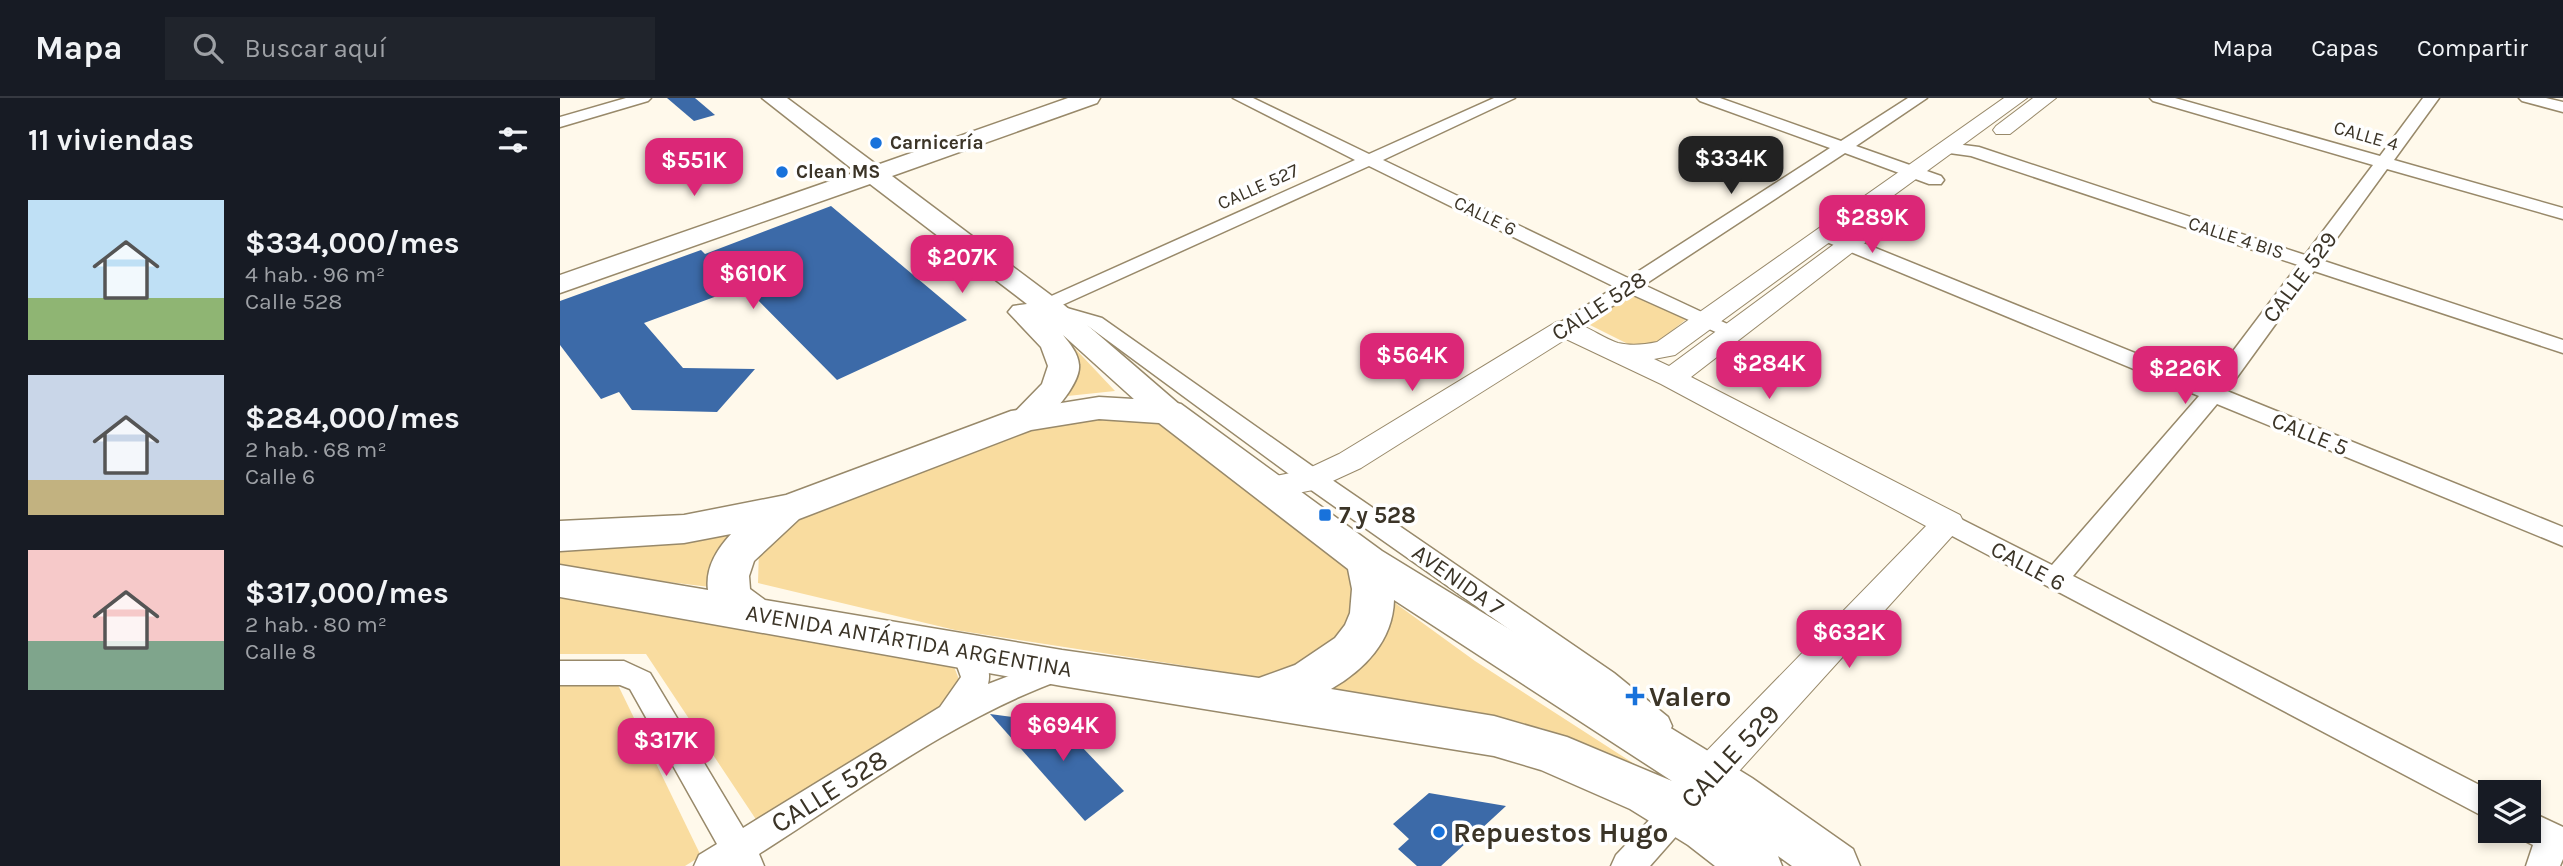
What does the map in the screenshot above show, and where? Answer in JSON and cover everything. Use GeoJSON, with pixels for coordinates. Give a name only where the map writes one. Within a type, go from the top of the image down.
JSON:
{"type":"FeatureCollection","features":[{"type":"Feature","properties":{"kind":"main road","name":"AVENIDA 7"},"geometry":{"type":"LineString","coordinates":[[747,98],[859,173],[1042,310],[1168,412],[1367,562],[1694,794],[1834,866]]}},
{"type":"Feature","properties":{"kind":"main road","name":"AVENIDA 7"},"geometry":{"type":"LineString","coordinates":[[773,98],[859,173]]}},
{"type":"Feature","properties":{"kind":"main road"},"geometry":{"type":"LineString","coordinates":[[560,285],[1055,98]]}},
{"type":"Feature","properties":{"kind":"main road"},"geometry":{"type":"LineString","coordinates":[[560,269],[1089,98]]}},
{"type":"Feature","properties":{"kind":"main road","name":"AVENIDA 7"},"geometry":{"type":"LineString","coordinates":[[1024,419],[1053,394],[1065,370],[1063,357],[1042,310]]}},
{"type":"Feature","properties":{"kind":"main road"},"geometry":{"type":"LineString","coordinates":[[560,536],[684,529],[793,507],[1024,419],[1099,408],[1168,412]]}},
{"type":"Feature","properties":{"kind":"main road"},"geometry":{"type":"LineString","coordinates":[[753,614],[735,602],[728,585],[731,565],[744,544],[766,524],[793,507]]}},
{"type":"Feature","properties":{"kind":"main road"},"geometry":{"type":"LineString","coordinates":[[1259,696],[1293,688],[1324,673],[1349,653],[1366,630],[1375,606],[1375,583],[1367,562]]}},
{"type":"Feature","properties":{"kind":"main road","name":"AVENIDA ANTÁRTIDA ARGENTINA"},"geometry":{"type":"LineString","coordinates":[[560,581],[1062,668],[1259,696]]}},
{"type":"Feature","properties":{"kind":"main road","name":"AVENIDA 7"},"geometry":{"type":"LineString","coordinates":[[1259,696],[1494,736],[1526,744],[1648,793],[1694,794],[1756,866]]}},
{"type":"Feature","properties":{"kind":"street"},"geometry":{"type":"LineString","coordinates":[[560,122],[643,98]]}},
{"type":"Feature","properties":{"kind":"street","name":"CALLE 6"},"geometry":{"type":"LineString","coordinates":[[1241,98],[1729,332]]}},
{"type":"Feature","properties":{"kind":"street","name":"CALLE 527"},"geometry":{"type":"LineString","coordinates":[[1042,310],[1507,98]]}},
{"type":"Feature","properties":{"kind":"street"},"geometry":{"type":"LineString","coordinates":[[1705,98],[1924,176]]}},
{"type":"Feature","properties":{"kind":"street","name":"CALLE 528"},"geometry":{"type":"LineString","coordinates":[[1267,488],[1313,479],[1350,461],[1565,328],[1919,98]]}},
{"type":"Feature","properties":{"kind":"street"},"geometry":{"type":"LineString","coordinates":[[1671,378],[1848,245],[1924,176],[1948,148],[2017,98]]}},
{"type":"Feature","properties":{"kind":"street"},"geometry":{"type":"LineString","coordinates":[[1611,349],[1637,354],[1665,349],[1824,234],[1973,151],[2046,98]]}},
{"type":"Feature","properties":{"kind":"street","name":"CALLE 4"},"geometry":{"type":"LineString","coordinates":[[2158,98],[2563,214]]}},
{"type":"Feature","properties":{"kind":"street","name":"CALLE 529"},"geometry":{"type":"LineString","coordinates":[[2055,580],[2213,394],[2386,163],[2431,98]]}},
{"type":"Feature","properties":{"kind":"street"},"geometry":{"type":"LineString","coordinates":[[2526,98],[2563,107]]}},
{"type":"Feature","properties":{"kind":"street","name":"CALLE 4 BIS"},"geometry":{"type":"LineString","coordinates":[[1948,148],[1973,151],[2563,347]]}},
{"type":"Feature","properties":{"kind":"street","name":"CALLE 5"},"geometry":{"type":"LineString","coordinates":[[1824,234],[2563,537]]}},
{"type":"Feature","properties":{"kind":"street","name":"AVENIDA 7"},"geometry":{"type":"LineString","coordinates":[[1042,310],[1096,322],[1313,479],[1604,681],[1685,750],[1694,794]]}},
{"type":"Feature","properties":{"kind":"street","name":"CALLE 6"},"geometry":{"type":"LineString","coordinates":[[1565,328],[1671,378],[2478,800]]}},
{"type":"Feature","properties":{"kind":"street","name":"CALLE 529"},"geometry":{"type":"LineString","coordinates":[[1628,866],[1948,523]]}},
{"type":"Feature","properties":{"kind":"street","name":"CALLE 528"},"geometry":{"type":"LineString","coordinates":[[948,717],[970,692],[976,679],[974,663],[966,652]]}},
{"type":"Feature","properties":{"kind":"street","name":"CALLE 528"},"geometry":{"type":"LineString","coordinates":[[731,861],[948,717],[1016,684],[1062,668]]}},
{"type":"Feature","properties":{"kind":"street"},"geometry":{"type":"LineString","coordinates":[[560,673],[624,673],[640,681],[731,861]]}},
{"type":"Feature","properties":{"kind":"shaded area"},"geometry":{"type":"Polygon","coordinates":[[[1634,292],[1689,317],[1653,346],[1634,347],[1588,324],[1634,292]]]}},
{"type":"Feature","properties":{"kind":"shaded area"},"geometry":{"type":"Polygon","coordinates":[[[1051,323],[1115,391],[1058,397],[1051,323]]]}},
{"type":"Feature","properties":{"kind":"shaded area"},"geometry":{"type":"Polygon","coordinates":[[[1096,413],[1151,418],[1355,572],[1355,620],[1323,661],[1277,680],[955,630],[758,583],[759,548],[801,515],[1038,423],[1096,413]]]}},
{"type":"Feature","properties":{"kind":"shaded area"},"geometry":{"type":"Polygon","coordinates":[[[742,527],[715,554],[710,587],[560,569],[560,545],[742,527]]]}},
{"type":"Feature","properties":{"kind":"shaded area"},"geometry":{"type":"Polygon","coordinates":[[[1384,595],[1475,661],[1650,774],[1542,728],[1316,688],[1384,595]]]}},
{"type":"Feature","properties":{"kind":"shaded area"},"geometry":{"type":"Polygon","coordinates":[[[560,598],[951,659],[960,682],[945,705],[757,821],[646,654],[560,654],[560,598]]]}},
{"type":"Feature","properties":{"kind":"shaded area"},"geometry":{"type":"Polygon","coordinates":[[[560,683],[617,683],[701,856],[685,866],[560,866],[560,683]]]}},
{"type":"Feature","properties":{"kind":"building"},"geometry":{"type":"Polygon","coordinates":[[[667,98],[695,98],[715,115],[694,121],[667,98]]]}},
{"type":"Feature","properties":{"kind":"building"},"geometry":{"type":"Polygon","coordinates":[[[831,206],[967,320],[837,380],[744,286],[644,323],[683,368],[755,369],[717,412],[632,410],[619,392],[601,399],[560,345],[560,301],[701,250],[705,254],[831,206]]]}},
{"type":"Feature","properties":{"kind":"building"},"geometry":{"type":"Polygon","coordinates":[[[990,714],[1059,723],[1124,791],[1085,821],[990,714]]]}},
{"type":"Feature","properties":{"kind":"building","name":"Repuestos Hugo"},"geometry":{"type":"Polygon","coordinates":[[[1429,793],[1506,806],[1441,866],[1417,866],[1398,849],[1409,839],[1393,824],[1429,793]]]}},
{"type":"Feature","properties":{"kind":"place","name":"Carnicería"},"geometry":{"type":"Point","coordinates":[876,143]}},
{"type":"Feature","properties":{"kind":"place","name":"Clean MS"},"geometry":{"type":"Point","coordinates":[782,172]}},
{"type":"Feature","properties":{"kind":"place","name":"7 y 528"},"geometry":{"type":"Point","coordinates":[1325,515]}},
{"type":"Feature","properties":{"kind":"place","name":"Valero"},"geometry":{"type":"Point","coordinates":[1635,696]}},
{"type":"Feature","properties":{"kind":"place","name":"Repuestos Hugo"},"geometry":{"type":"Point","coordinates":[1439,832]}}]}
